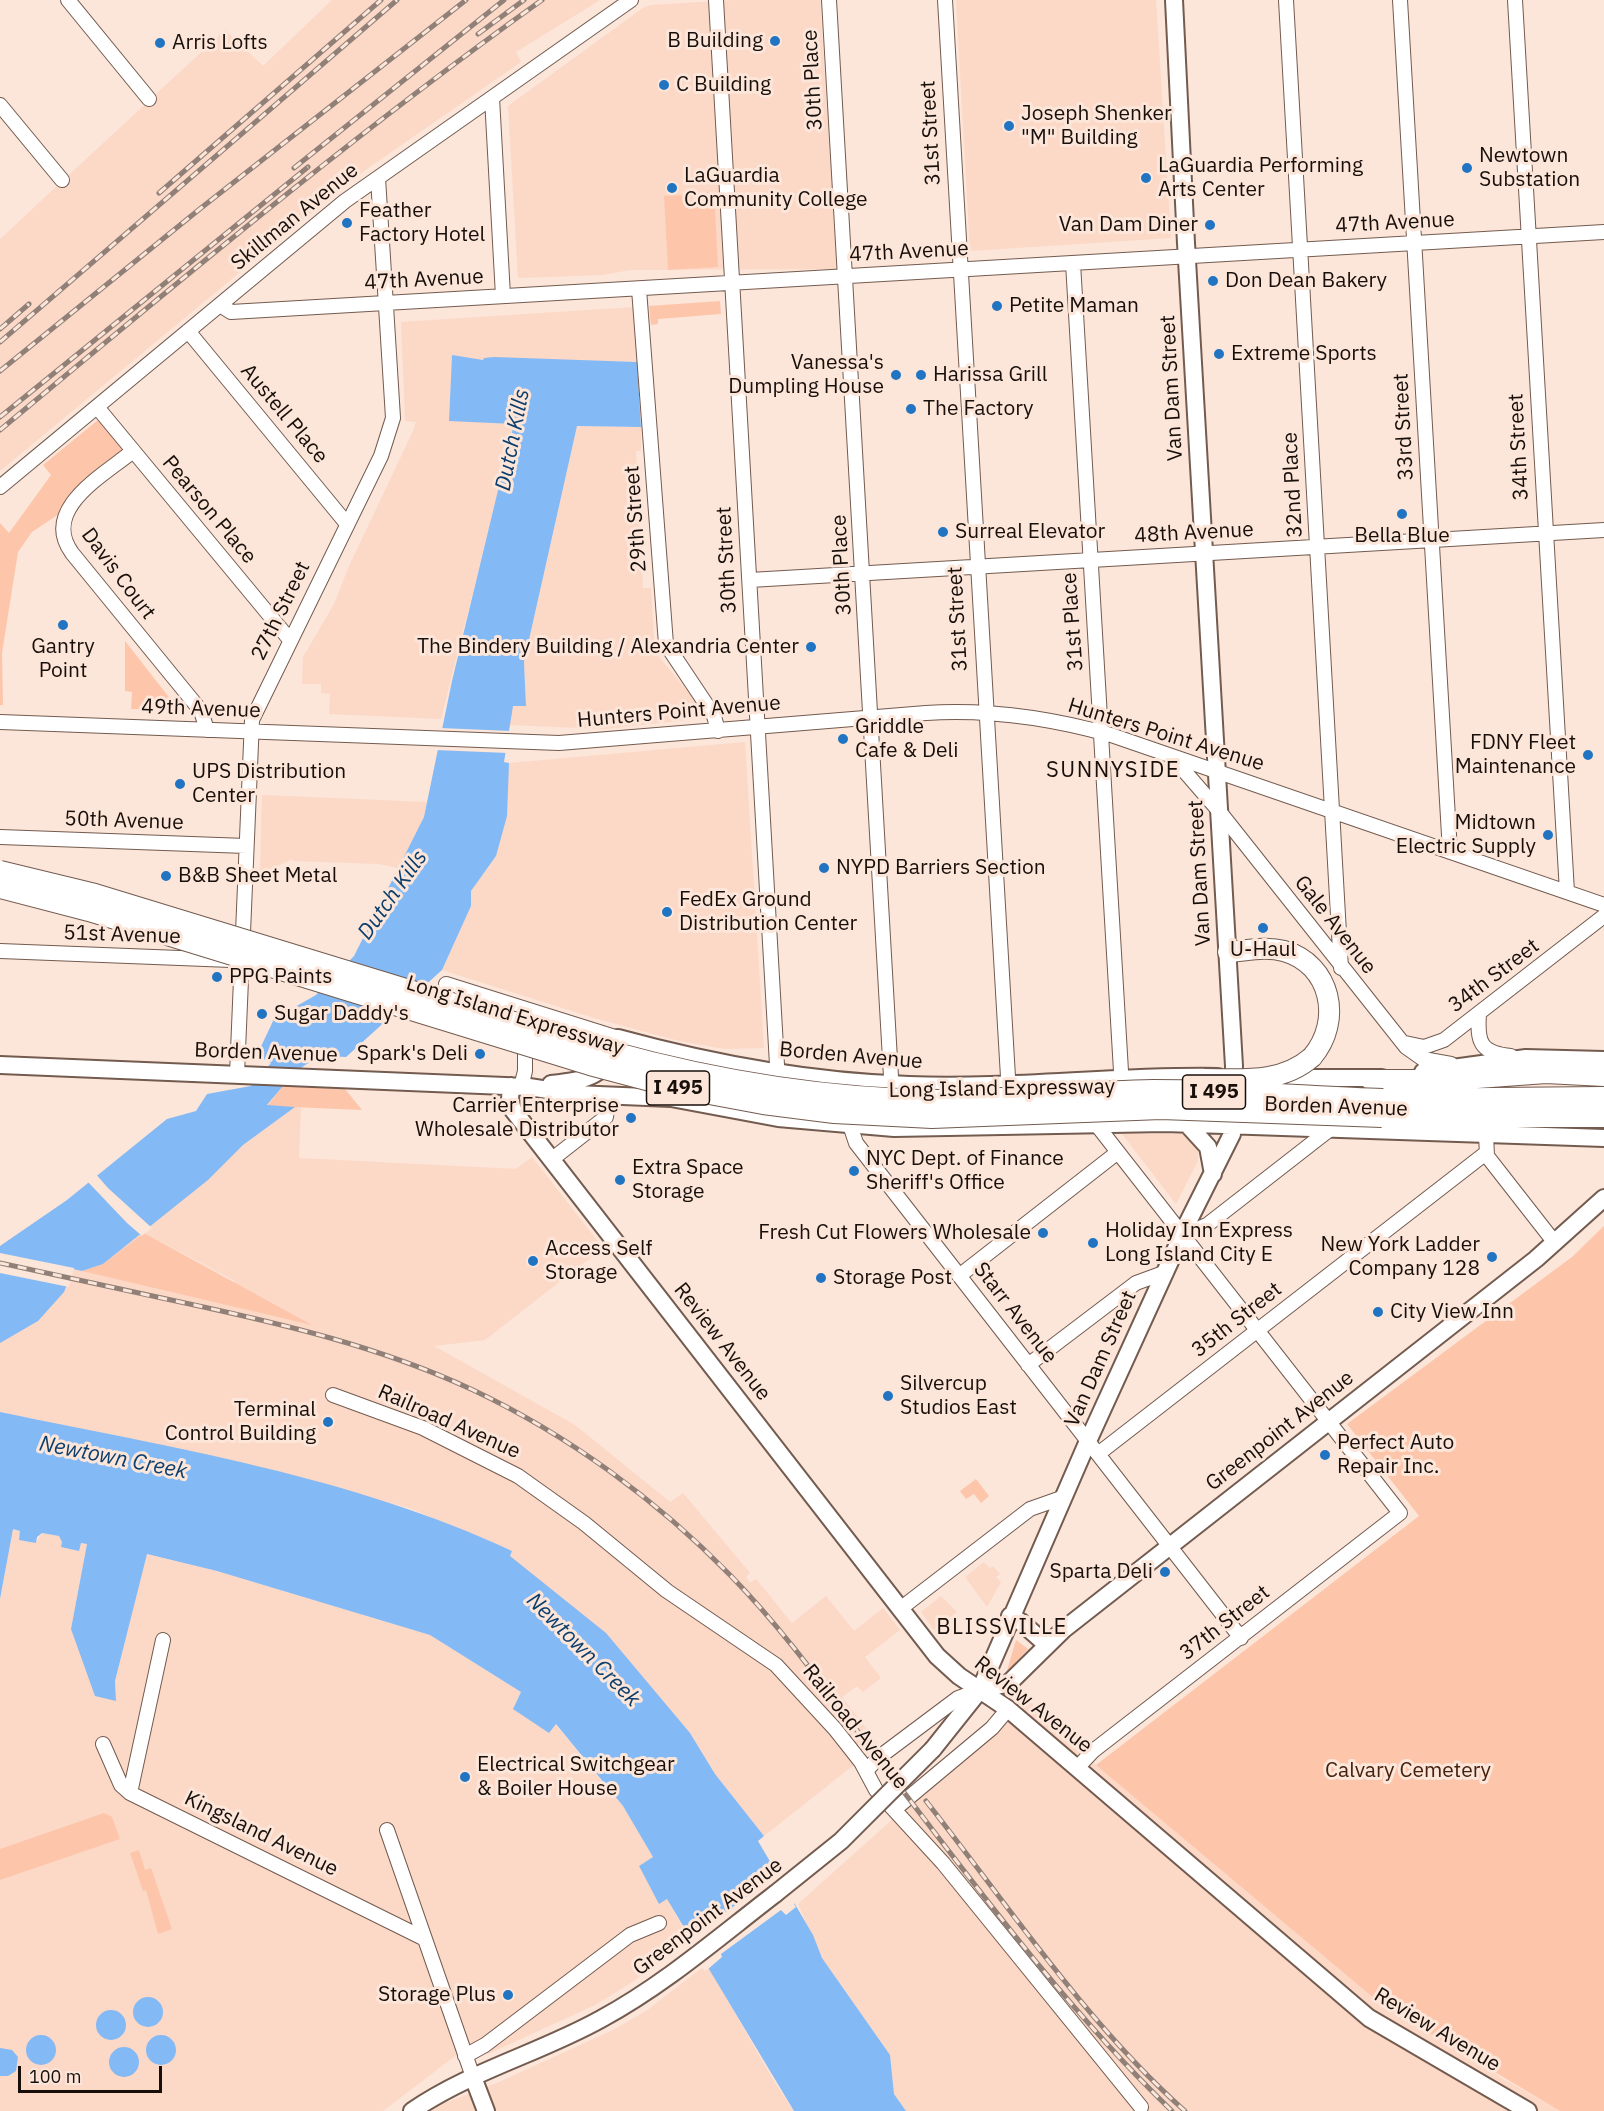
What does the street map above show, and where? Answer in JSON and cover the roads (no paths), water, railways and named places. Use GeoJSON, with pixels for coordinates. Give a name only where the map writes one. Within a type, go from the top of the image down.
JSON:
{"type":"FeatureCollection","features":[{"type":"Feature","properties":{"kind":"highway","name":"Long Island Expressway"},"geometry":{"type":"LineString","coordinates":[[0,871],[94,894],[599,1048],[676,1069],[795,1090],[940,1100],[1151,1090],[1532,1118],[1604,1117]]}},
{"type":"Feature","properties":{"kind":"highway","name":"Long Island Expressway"},"geometry":{"type":"LineString","coordinates":[[0,888],[89,911],[590,1065],[676,1088],[763,1104],[834,1113],[921,1118],[1006,1117],[1161,1108],[1383,1108],[1604,1096]]}},
{"type":"Feature","properties":{"kind":"highway"},"geometry":{"type":"LineString","coordinates":[[1044,1096],[1143,1079],[1272,1078],[1290,1072],[1312,1057],[1325,1037],[1330,1016],[1325,987],[1315,969],[1300,957],[1278,950],[1227,952]]}},
{"type":"Feature","properties":{"kind":"highway"},"geometry":{"type":"LineString","coordinates":[[1371,1080],[1450,1080],[1546,1073],[1604,1076]]}},
{"type":"Feature","properties":{"kind":"highway"},"geometry":{"type":"LineString","coordinates":[[1532,1118],[1604,1126]]}},
{"type":"Feature","properties":{"kind":"main road","name":"Van Dam Street"},"geometry":{"type":"LineString","coordinates":[[980,1690],[1010,1616],[1064,1497],[1093,1448],[1166,1272],[1234,1126],[1235,1077],[1174,0]]}},
{"type":"Feature","properties":{"kind":"main road","name":"Borden Avenue"},"geometry":{"type":"LineString","coordinates":[[618,1038],[724,1064],[778,1073],[892,1084],[1008,1084],[1121,1077],[1371,1080],[1495,1063]]}},
{"type":"Feature","properties":{"kind":"main road"},"geometry":{"type":"LineString","coordinates":[[609,1095],[618,1038]]}},
{"type":"Feature","properties":{"kind":"main road","name":"Borden Avenue"},"geometry":{"type":"LineString","coordinates":[[521,1087],[587,1079],[606,1065],[614,1054]]}},
{"type":"Feature","properties":{"kind":"main road"},"geometry":{"type":"LineString","coordinates":[[614,1054],[621,1083],[655,1097]]}},
{"type":"Feature","properties":{"kind":"main road"},"geometry":{"type":"LineString","coordinates":[[1495,1063],[1526,1058],[1604,1060]]}},
{"type":"Feature","properties":{"kind":"main road","name":"Borden Avenue"},"geometry":{"type":"LineString","coordinates":[[0,1065],[521,1087],[574,1094],[655,1097],[778,1118],[894,1128],[1124,1123],[1604,1138]]}},
{"type":"Feature","properties":{"kind":"main road","name":"Review Avenue"},"geometry":{"type":"LineString","coordinates":[[521,1087],[512,1107],[937,1656],[1008,1710],[1369,2018],[1528,2111]]}},
{"type":"Feature","properties":{"kind":"main road"},"geometry":{"type":"LineString","coordinates":[[1187,1124],[1208,1147],[1213,1174]]}},
{"type":"Feature","properties":{"kind":"main road","name":"Greenpoint Avenue"},"geometry":{"type":"LineString","coordinates":[[412,2111],[473,2077],[601,2019],[645,1993],[815,1863],[841,1841],[933,1749],[980,1690],[1009,1683],[1047,1645],[1169,1546],[1555,1243],[1604,1198]]}},
{"type":"Feature","properties":{"kind":"main road"},"geometry":{"type":"LineString","coordinates":[[1010,1616],[1024,1624],[1047,1645]]}},
{"type":"Feature","properties":{"kind":"main road"},"geometry":{"type":"LineString","coordinates":[[473,2077],[486,2111]]}},
{"type":"Feature","properties":{"kind":"street"},"geometry":{"type":"LineString","coordinates":[[68,0],[149,99]]}},
{"type":"Feature","properties":{"kind":"street","name":"Skillman Avenue"},"geometry":{"type":"LineString","coordinates":[[0,487],[336,208],[631,0]]}},
{"type":"Feature","properties":{"kind":"street","name":"30th Street"},"geometry":{"type":"LineString","coordinates":[[716,0],[778,1073],[778,1118]]}},
{"type":"Feature","properties":{"kind":"street","name":"30th Place"},"geometry":{"type":"LineString","coordinates":[[830,0],[894,1128]]}},
{"type":"Feature","properties":{"kind":"street","name":"31st Street"},"geometry":{"type":"LineString","coordinates":[[945,0],[959,270],[1011,1127]]}},
{"type":"Feature","properties":{"kind":"street","name":"32nd Place"},"geometry":{"type":"LineString","coordinates":[[1286,0],[1341,968]]}},
{"type":"Feature","properties":{"kind":"street","name":"33rd Street"},"geometry":{"type":"LineString","coordinates":[[1400,0],[1450,852]]}},
{"type":"Feature","properties":{"kind":"street","name":"34th Street"},"geometry":{"type":"LineString","coordinates":[[1515,0],[1567,892]]}},
{"type":"Feature","properties":{"kind":"street"},"geometry":{"type":"LineString","coordinates":[[492,98],[503,296]]}},
{"type":"Feature","properties":{"kind":"street"},"geometry":{"type":"LineString","coordinates":[[0,105],[62,180]]}},
{"type":"Feature","properties":{"kind":"street","name":"27th Street"},"geometry":{"type":"LineString","coordinates":[[237,1074],[252,717],[384,450],[393,418],[388,304],[378,178]]}},
{"type":"Feature","properties":{"kind":"street","name":"47th Avenue"},"geometry":{"type":"LineString","coordinates":[[220,305],[231,312],[388,304],[1604,232]]}},
{"type":"Feature","properties":{"kind":"street","name":"31st Place"},"geometry":{"type":"LineString","coordinates":[[1073,263],[1124,1123]]}},
{"type":"Feature","properties":{"kind":"street","name":"29th Street"},"geometry":{"type":"LineString","coordinates":[[639,289],[666,644],[714,716],[718,731]]}},
{"type":"Feature","properties":{"kind":"street","name":"Austell Place"},"geometry":{"type":"LineString","coordinates":[[188,331],[347,524]]}},
{"type":"Feature","properties":{"kind":"street","name":"Pearson Place"},"geometry":{"type":"LineString","coordinates":[[97,407],[290,640]]}},
{"type":"Feature","properties":{"kind":"street","name":"Davis Court"},"geometry":{"type":"LineString","coordinates":[[133,451],[72,503],[63,520],[62,533],[72,553],[201,711],[207,730]]}},
{"type":"Feature","properties":{"kind":"street","name":"48th Avenue"},"geometry":{"type":"LineString","coordinates":[[750,580],[1604,530]]}},
{"type":"Feature","properties":{"kind":"street","name":"Hunters Point Avenue"},"geometry":{"type":"LineString","coordinates":[[400,738],[518,742],[602,741],[939,712],[985,713],[1046,720],[1101,732],[1604,905]]}},
{"type":"Feature","properties":{"kind":"street","name":"49th Avenue"},"geometry":{"type":"LineString","coordinates":[[0,722],[400,738]]}},
{"type":"Feature","properties":{"kind":"street","name":"Gale Avenue"},"geometry":{"type":"LineString","coordinates":[[1171,756],[1219,811],[1341,968],[1413,1054],[1430,1061],[1452,1064],[1495,1063]]}},
{"type":"Feature","properties":{"kind":"street","name":"50th Avenue"},"geometry":{"type":"LineString","coordinates":[[0,837],[246,846]]}},
{"type":"Feature","properties":{"kind":"street","name":"34th Street"},"geometry":{"type":"LineString","coordinates":[[1401,1042],[1419,1047],[1434,1045],[1479,1014],[1604,916]]}},
{"type":"Feature","properties":{"kind":"street","name":"51st Avenue"},"geometry":{"type":"LineString","coordinates":[[0,951],[242,961]]}},
{"type":"Feature","properties":{"kind":"street","name":"Borden Avenue"},"geometry":{"type":"LineString","coordinates":[[446,984],[618,1038]]}},
{"type":"Feature","properties":{"kind":"street","name":"Review Avenue"},"geometry":{"type":"LineString","coordinates":[[521,1087],[525,1068],[524,1010]]}},
{"type":"Feature","properties":{"kind":"street"},"geometry":{"type":"LineString","coordinates":[[1479,1014],[1478,1034],[1486,1050],[1499,1055],[1526,1058]]}},
{"type":"Feature","properties":{"kind":"street"},"geometry":{"type":"LineString","coordinates":[[551,1160],[606,1117],[609,1095]]}},
{"type":"Feature","properties":{"kind":"street"},"geometry":{"type":"LineString","coordinates":[[1096,1124],[1330,1421]]}},
{"type":"Feature","properties":{"kind":"street","name":"Starr Avenue"},"geometry":{"type":"LineString","coordinates":[[850,1125],[856,1143],[1241,1638]]}},
{"type":"Feature","properties":{"kind":"street"},"geometry":{"type":"LineString","coordinates":[[1183,1235],[1207,1225],[1329,1130]]}},
{"type":"Feature","properties":{"kind":"street"},"geometry":{"type":"LineString","coordinates":[[1486,1134],[1486,1153],[1555,1243]]}},
{"type":"Feature","properties":{"kind":"street"},"geometry":{"type":"LineString","coordinates":[[959,1276],[1118,1152]]}},
{"type":"Feature","properties":{"kind":"street","name":"35th Street"},"geometry":{"type":"LineString","coordinates":[[1093,1448],[1259,1330],[1486,1153]]}},
{"type":"Feature","properties":{"kind":"street"},"geometry":{"type":"LineString","coordinates":[[1028,1365],[1136,1283],[1166,1272]]}},
{"type":"Feature","properties":{"kind":"street","name":"Railroad Avenue"},"geometry":{"type":"LineString","coordinates":[[333,1395],[401,1419],[459,1444],[542,1492],[667,1591],[776,1665],[824,1716],[866,1771],[876,1790],[943,1863],[1141,2107]]}},
{"type":"Feature","properties":{"kind":"street","name":"37th Street"},"geometry":{"type":"LineString","coordinates":[[1077,1768],[1093,1751],[1400,1513],[1330,1421]]}},
{"type":"Feature","properties":{"kind":"street"},"geometry":{"type":"LineString","coordinates":[[900,1609],[1030,1509],[1064,1497]]}},
{"type":"Feature","properties":{"kind":"street"},"geometry":{"type":"LineString","coordinates":[[129,1793],[163,1640]]}},
{"type":"Feature","properties":{"kind":"street","name":"Greenpoint Avenue"},"geometry":{"type":"LineString","coordinates":[[866,1771],[878,1758],[958,1698],[980,1690]]}},
{"type":"Feature","properties":{"kind":"street"},"geometry":{"type":"LineString","coordinates":[[895,1809],[992,1728],[1008,1710]]}},
{"type":"Feature","properties":{"kind":"street"},"geometry":{"type":"LineString","coordinates":[[103,1744],[121,1785],[129,1793]]}},
{"type":"Feature","properties":{"kind":"street","name":"Kingsland Avenue"},"geometry":{"type":"LineString","coordinates":[[129,1793],[425,1939]]}},
{"type":"Feature","properties":{"kind":"street"},"geometry":{"type":"LineString","coordinates":[[387,1830],[473,2077]]}},
{"type":"Feature","properties":{"kind":"street","name":"Greenpoint Avenue"},"geometry":{"type":"LineString","coordinates":[[465,2056],[485,2045],[630,1935],[659,1923]]}},
{"type":"Feature","properties":{"kind":"water","name":"Dutch Kills"},"geometry":{"type":"Polygon","coordinates":[[[452,355],[483,360],[494,357],[637,362],[641,427],[577,426],[524,662],[526,706],[513,706],[504,762],[509,763],[507,816],[496,856],[471,891],[471,906],[442,970],[346,1057],[319,1059],[300,1069],[267,1105],[295,1107],[243,1145],[208,1180],[103,1264],[82,1271],[73,1269],[64,1292],[38,1321],[0,1343],[0,1246],[67,1200],[167,1119],[196,1111],[207,1094],[251,1086],[271,1063],[257,1055],[274,1019],[316,995],[354,956],[424,817],[452,681],[514,424],[449,421],[452,355]]]}},
{"type":"Feature","properties":{"kind":"water","name":"Newtown Creek"},"geometry":{"type":"Polygon","coordinates":[[[0,1412],[196,1452],[325,1484],[451,1525],[512,1551],[510,1556],[606,1633],[690,1733],[715,1774],[764,1836],[758,1841],[813,1935],[822,1958],[890,2055],[894,2094],[906,2111],[794,2111],[667,1899],[659,1904],[639,1866],[653,1857],[623,1806],[556,1724],[549,1733],[513,1709],[521,1692],[430,1635],[217,1571],[147,1554],[115,1681],[116,1701],[95,1696],[71,1629],[87,1544],[81,1543],[79,1551],[61,1547],[62,1542],[59,1536],[42,1533],[37,1537],[36,1543],[19,1540],[20,1531],[13,1529],[0,1599],[0,1412]]]}},
{"type":"Feature","properties":{"kind":"water"},"geometry":{"type":"Polygon","coordinates":[[[148,1997],[154,1998],[162,2006],[162,2018],[154,2026],[148,2027],[142,2026],[134,2018],[133,2012],[134,2006],[142,1998],[148,1997]]]}},
{"type":"Feature","properties":{"kind":"water"},"geometry":{"type":"Polygon","coordinates":[[[111,2010],[117,2011],[125,2019],[125,2031],[117,2039],[111,2040],[105,2039],[97,2031],[96,2025],[97,2019],[105,2011],[111,2010]]]}},
{"type":"Feature","properties":{"kind":"water"},"geometry":{"type":"Polygon","coordinates":[[[41,2035],[47,2036],[55,2044],[55,2056],[47,2064],[41,2065],[35,2064],[27,2056],[26,2050],[27,2044],[35,2036],[41,2035]]]}},
{"type":"Feature","properties":{"kind":"water"},"geometry":{"type":"Polygon","coordinates":[[[161,2035],[167,2036],[175,2044],[175,2056],[167,2064],[161,2065],[155,2064],[147,2056],[146,2050],[147,2044],[155,2036],[161,2035]]]}},
{"type":"Feature","properties":{"kind":"water"},"geometry":{"type":"Polygon","coordinates":[[[124,2047],[130,2048],[138,2056],[138,2068],[130,2076],[124,2077],[118,2076],[110,2068],[109,2062],[110,2056],[118,2048],[124,2047]]]}},
{"type":"Feature","properties":{"kind":"water"},"geometry":{"type":"Polygon","coordinates":[[[0,2048],[12,2050],[18,2057],[16,2071],[8,2076],[0,2076],[0,2048]]]}},
{"type":"Feature","properties":{"kind":"railway"},"geometry":{"type":"LineString","coordinates":[[159,193],[381,0]]}},
{"type":"Feature","properties":{"kind":"railway"},"geometry":{"type":"LineString","coordinates":[[0,342],[397,0]]}},
{"type":"Feature","properties":{"kind":"railway"},"geometry":{"type":"LineString","coordinates":[[0,371],[201,208],[466,0]]}},
{"type":"Feature","properties":{"kind":"railway"},"geometry":{"type":"LineString","coordinates":[[294,168],[504,0]]}},
{"type":"Feature","properties":{"kind":"railway"},"geometry":{"type":"LineString","coordinates":[[478,34],[524,0]]}},
{"type":"Feature","properties":{"kind":"railway"},"geometry":{"type":"LineString","coordinates":[[0,430],[335,156],[542,0]]}},
{"type":"Feature","properties":{"kind":"railway"},"geometry":{"type":"LineString","coordinates":[[0,417],[308,167]]}},
{"type":"Feature","properties":{"kind":"railway"},"geometry":{"type":"LineString","coordinates":[[0,329],[29,304]]}},
{"type":"Feature","properties":{"kind":"railway"},"geometry":{"type":"LineString","coordinates":[[0,1263],[258,1319],[331,1338],[403,1361],[473,1390],[508,1408],[543,1427],[610,1471],[642,1495],[702,1547],[750,1596],[806,1663],[1018,1940],[1093,2028],[1172,2111]]}},
{"type":"Feature","properties":{"kind":"railway"},"geometry":{"type":"LineString","coordinates":[[926,1801],[1081,2002],[1149,2077],[1185,2111]]}},
{"type":"Feature","properties":{"kind":"place","name":"B Building"},"geometry":{"type":"Point","coordinates":[775,41]}},
{"type":"Feature","properties":{"kind":"place","name":"Arris Lofts"},"geometry":{"type":"Point","coordinates":[160,43]}},
{"type":"Feature","properties":{"kind":"place","name":"C Building"},"geometry":{"type":"Point","coordinates":[664,85]}},
{"type":"Feature","properties":{"kind":"place","name":"Joseph Shenker \"M\" Building"},"geometry":{"type":"Point","coordinates":[1009,126]}},
{"type":"Feature","properties":{"kind":"place","name":"Newtown Substation"},"geometry":{"type":"Point","coordinates":[1467,168]}},
{"type":"Feature","properties":{"kind":"place","name":"LaGuardia Performing Arts Center"},"geometry":{"type":"Point","coordinates":[1146,178]}},
{"type":"Feature","properties":{"kind":"place","name":"LaGuardia Community College"},"geometry":{"type":"Point","coordinates":[672,188]}},
{"type":"Feature","properties":{"kind":"place","name":"Feather Factory Hotel"},"geometry":{"type":"Point","coordinates":[347,223]}},
{"type":"Feature","properties":{"kind":"place","name":"Van Dam Diner"},"geometry":{"type":"Point","coordinates":[1210,225]}},
{"type":"Feature","properties":{"kind":"place","name":"Don Dean Bakery"},"geometry":{"type":"Point","coordinates":[1213,281]}},
{"type":"Feature","properties":{"kind":"place","name":"Petite Maman"},"geometry":{"type":"Point","coordinates":[997,306]}},
{"type":"Feature","properties":{"kind":"place","name":"Extreme Sports"},"geometry":{"type":"Point","coordinates":[1219,354]}},
{"type":"Feature","properties":{"kind":"place","name":"Vanessa's Dumpling House"},"geometry":{"type":"Point","coordinates":[896,375]}},
{"type":"Feature","properties":{"kind":"place","name":"Harissa Grill"},"geometry":{"type":"Point","coordinates":[921,375]}},
{"type":"Feature","properties":{"kind":"place","name":"The Factory"},"geometry":{"type":"Point","coordinates":[911,409]}},
{"type":"Feature","properties":{"kind":"place","name":"Bella Blue"},"geometry":{"type":"Point","coordinates":[1402,514]}},
{"type":"Feature","properties":{"kind":"place","name":"Surreal Elevator"},"geometry":{"type":"Point","coordinates":[943,532]}},
{"type":"Feature","properties":{"kind":"place","name":"Gantry Point"},"geometry":{"type":"Point","coordinates":[63,625]}},
{"type":"Feature","properties":{"kind":"place","name":"The Bindery Building / Alexandria Center"},"geometry":{"type":"Point","coordinates":[811,647]}},
{"type":"Feature","properties":{"kind":"place","name":"Griddle Cafe & Deli"},"geometry":{"type":"Point","coordinates":[843,739]}},
{"type":"Feature","properties":{"kind":"place","name":"FDNY Fleet Maintenance"},"geometry":{"type":"Point","coordinates":[1588,755]}},
{"type":"Feature","properties":{"kind":"place","name":"UPS Distribution Center"},"geometry":{"type":"Point","coordinates":[180,784]}},
{"type":"Feature","properties":{"kind":"place","name":"Midtown Electric Supply"},"geometry":{"type":"Point","coordinates":[1548,835]}},
{"type":"Feature","properties":{"kind":"place","name":"NYPD Barriers Section"},"geometry":{"type":"Point","coordinates":[824,868]}},
{"type":"Feature","properties":{"kind":"place","name":"B&B Sheet Metal"},"geometry":{"type":"Point","coordinates":[166,876]}},
{"type":"Feature","properties":{"kind":"place","name":"FedEx Ground Distribution Center"},"geometry":{"type":"Point","coordinates":[667,912]}},
{"type":"Feature","properties":{"kind":"place","name":"U-Haul"},"geometry":{"type":"Point","coordinates":[1263,928]}},
{"type":"Feature","properties":{"kind":"place","name":"PPG Paints"},"geometry":{"type":"Point","coordinates":[217,977]}},
{"type":"Feature","properties":{"kind":"place","name":"Sugar Daddy's"},"geometry":{"type":"Point","coordinates":[262,1014]}},
{"type":"Feature","properties":{"kind":"place","name":"Spark's Deli"},"geometry":{"type":"Point","coordinates":[480,1054]}},
{"type":"Feature","properties":{"kind":"place","name":"Carrier Enterprise Wholesale Distributor"},"geometry":{"type":"Point","coordinates":[631,1118]}},
{"type":"Feature","properties":{"kind":"place","name":"NYC Dept. of Finance Sheriff's Office"},"geometry":{"type":"Point","coordinates":[854,1171]}},
{"type":"Feature","properties":{"kind":"place","name":"Extra Space Storage"},"geometry":{"type":"Point","coordinates":[620,1180]}},
{"type":"Feature","properties":{"kind":"place","name":"Fresh Cut Flowers Wholesale"},"geometry":{"type":"Point","coordinates":[1043,1233]}},
{"type":"Feature","properties":{"kind":"place","name":"Holiday Inn Express Long Island City E"},"geometry":{"type":"Point","coordinates":[1093,1243]}},
{"type":"Feature","properties":{"kind":"place","name":"New York Ladder Company 128"},"geometry":{"type":"Point","coordinates":[1492,1257]}},
{"type":"Feature","properties":{"kind":"place","name":"Access Self Storage"},"geometry":{"type":"Point","coordinates":[533,1261]}},
{"type":"Feature","properties":{"kind":"place","name":"Storage Post"},"geometry":{"type":"Point","coordinates":[821,1278]}},
{"type":"Feature","properties":{"kind":"place","name":"City View Inn"},"geometry":{"type":"Point","coordinates":[1378,1312]}},
{"type":"Feature","properties":{"kind":"place","name":"Silvercup Studios East"},"geometry":{"type":"Point","coordinates":[888,1396]}},
{"type":"Feature","properties":{"kind":"place","name":"Terminal Control Building"},"geometry":{"type":"Point","coordinates":[328,1422]}},
{"type":"Feature","properties":{"kind":"place","name":"Perfect Auto Repair Inc."},"geometry":{"type":"Point","coordinates":[1325,1455]}},
{"type":"Feature","properties":{"kind":"place","name":"Sparta Deli"},"geometry":{"type":"Point","coordinates":[1165,1572]}},
{"type":"Feature","properties":{"kind":"place","name":"Electrical Switchgear & Boiler House"},"geometry":{"type":"Point","coordinates":[465,1777]}},
{"type":"Feature","properties":{"kind":"place","name":"Storage Plus"},"geometry":{"type":"Point","coordinates":[508,1995]}},
{"type":"Feature","properties":{"kind":"district","name":"SUNNYSIDE"},"geometry":{"type":"Point","coordinates":[1113,771]}},
{"type":"Feature","properties":{"kind":"district","name":"BLISSVILLE"},"geometry":{"type":"Point","coordinates":[1002,1628]}},
{"type":"Feature","properties":{"kind":"park label","name":"Calvary Cemetery"},"geometry":{"type":"Point","coordinates":[1408,1771]}}]}
